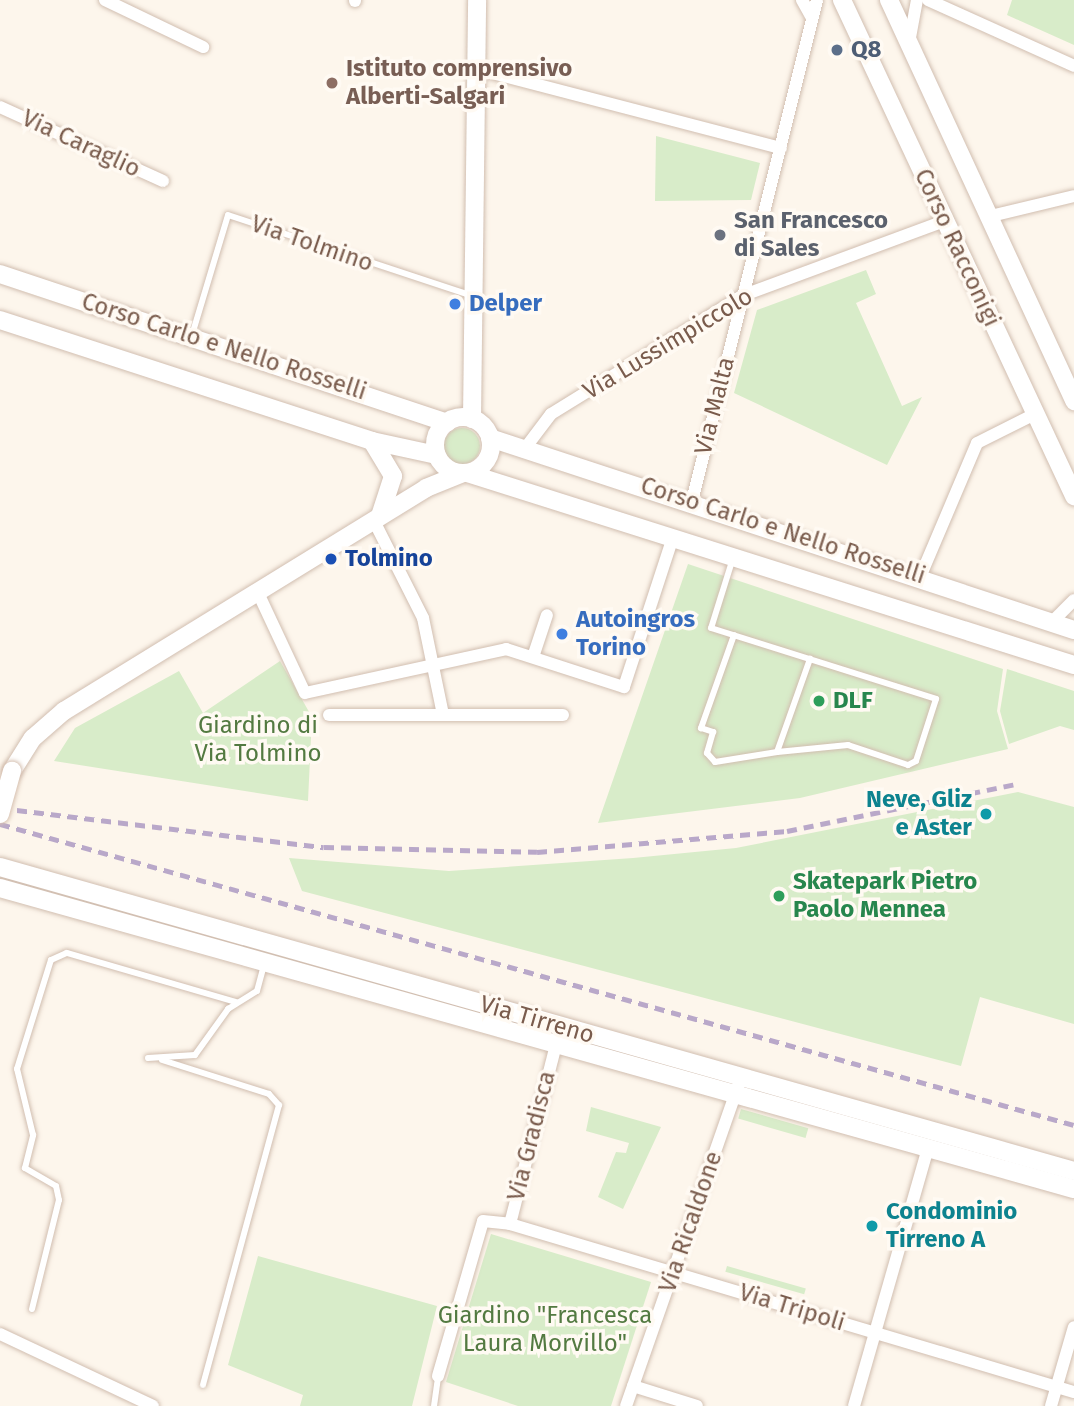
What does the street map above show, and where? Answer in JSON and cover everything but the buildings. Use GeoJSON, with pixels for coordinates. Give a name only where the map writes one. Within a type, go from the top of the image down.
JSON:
{"type":"FeatureCollection","features":[{"type":"Feature","properties":{"kind":"street"},"geometry":{"type":"LineString","coordinates":[[105,0],[203,47]]}},
{"type":"Feature","properties":{"kind":"street"},"geometry":{"type":"LineString","coordinates":[[0,814],[12,771],[33,738],[64,711],[259,595],[377,517],[426,488],[464,473],[488,459],[490,438],[472,419],[476,296],[477,0]]}},
{"type":"Feature","properties":{"kind":"street"},"geometry":{"type":"LineString","coordinates":[[802,0],[813,18]]}},
{"type":"Feature","properties":{"kind":"street","name":"Via Malta"},"geometry":{"type":"LineString","coordinates":[[692,501],[817,0]]}},
{"type":"Feature","properties":{"kind":"street","name":"Corso Racconigi"},"geometry":{"type":"LineString","coordinates":[[842,0],[1074,496]]}},
{"type":"Feature","properties":{"kind":"street","name":"Corso Racconigi"},"geometry":{"type":"LineString","coordinates":[[889,0],[991,216],[1074,401]]}},
{"type":"Feature","properties":{"kind":"street"},"geometry":{"type":"LineString","coordinates":[[909,43],[917,0]]}},
{"type":"Feature","properties":{"kind":"street"},"geometry":{"type":"LineString","coordinates":[[928,0],[1074,66]]}},
{"type":"Feature","properties":{"kind":"street"},"geometry":{"type":"LineString","coordinates":[[477,69],[781,148]]}},
{"type":"Feature","properties":{"kind":"street","name":"Via Caraglio"},"geometry":{"type":"LineString","coordinates":[[0,107],[163,181]]}},
{"type":"Feature","properties":{"kind":"street"},"geometry":{"type":"LineString","coordinates":[[991,216],[1074,196]]}},
{"type":"Feature","properties":{"kind":"street","name":"Via Lussimpiccolo"},"geometry":{"type":"LineString","coordinates":[[526,447],[551,414],[744,295],[944,221]]}},
{"type":"Feature","properties":{"kind":"street","name":"Corso Carlo e Nello Rosselli"},"geometry":{"type":"LineString","coordinates":[[0,274],[191,335],[447,423]]}},
{"type":"Feature","properties":{"kind":"street","name":"Corso Carlo e Nello Rosselli"},"geometry":{"type":"LineString","coordinates":[[0,320],[372,441],[437,457]]}},
{"type":"Feature","properties":{"kind":"street"},"geometry":{"type":"LineString","coordinates":[[921,575],[977,443],[1035,414]]}},
{"type":"Feature","properties":{"kind":"street"},"geometry":{"type":"LineString","coordinates":[[426,488],[437,457],[436,437],[447,423],[472,419]]}},
{"type":"Feature","properties":{"kind":"street","name":"Corso Carlo e Nello Rosselli"},"geometry":{"type":"LineString","coordinates":[[490,438],[526,447],[921,575],[1074,630]]}},
{"type":"Feature","properties":{"kind":"street"},"geometry":{"type":"LineString","coordinates":[[372,441],[393,476],[377,517],[414,593],[434,665],[443,715]]}},
{"type":"Feature","properties":{"kind":"street"},"geometry":{"type":"LineString","coordinates":[[437,457],[464,473]]}},
{"type":"Feature","properties":{"kind":"street","name":"Corso Carlo e Nello Rosselli"},"geometry":{"type":"LineString","coordinates":[[464,473],[1074,665]]}},
{"type":"Feature","properties":{"kind":"street","name":"Corso Carlo e Nello Rosselli"},"geometry":{"type":"LineString","coordinates":[[434,665],[506,649],[624,687],[673,537]]}},
{"type":"Feature","properties":{"kind":"street"},"geometry":{"type":"LineString","coordinates":[[259,595],[305,693],[434,665]]}},
{"type":"Feature","properties":{"kind":"street"},"geometry":{"type":"LineString","coordinates":[[1052,622],[1074,600]]}},
{"type":"Feature","properties":{"kind":"street"},"geometry":{"type":"LineString","coordinates":[[533,657],[547,615]]}},
{"type":"Feature","properties":{"kind":"street"},"geometry":{"type":"LineString","coordinates":[[329,715],[563,715]]}},
{"type":"Feature","properties":{"kind":"street","name":"Via Tirreno"},"geometry":{"type":"LineString","coordinates":[[0,867],[560,1026],[928,1148],[1074,1189]]}},
{"type":"Feature","properties":{"kind":"street","name":"Via Tirreno"},"geometry":{"type":"LineString","coordinates":[[0,888],[555,1044],[738,1086],[1074,1171]]}},
{"type":"Feature","properties":{"kind":"street","name":"Via Gradisca"},"geometry":{"type":"LineString","coordinates":[[438,1376],[483,1220],[510,1224],[560,1026]]}},
{"type":"Feature","properties":{"kind":"street","name":"Via Ricaldone"},"geometry":{"type":"LineString","coordinates":[[626,1406],[738,1086]]}},
{"type":"Feature","properties":{"kind":"street"},"geometry":{"type":"LineString","coordinates":[[854,1406],[928,1148]]}},
{"type":"Feature","properties":{"kind":"street","name":"Via Tripoli"},"geometry":{"type":"LineString","coordinates":[[510,1224],[1074,1392]]}},
{"type":"Feature","properties":{"kind":"street"},"geometry":{"type":"LineString","coordinates":[[1051,1406],[1074,1327]]}},
{"type":"Feature","properties":{"kind":"street"},"geometry":{"type":"LineString","coordinates":[[0,1334],[153,1406]]}},
{"type":"Feature","properties":{"kind":"street"},"geometry":{"type":"LineString","coordinates":[[633,1386],[697,1406]]}},
{"type":"Feature","properties":{"kind":"lane","name":"Via Tolmino"},"geometry":{"type":"LineString","coordinates":[[191,335],[228,215],[476,296]]}},
{"type":"Feature","properties":{"kind":"lane"},"geometry":{"type":"LineString","coordinates":[[733,556],[711,628],[734,635],[936,699],[916,761],[908,765],[848,745],[708,760],[713,732],[701,728],[734,635]]}},
{"type":"Feature","properties":{"kind":"lane"},"geometry":{"type":"LineString","coordinates":[[777,752],[810,659]]}},
{"type":"Feature","properties":{"kind":"lane"},"geometry":{"type":"LineString","coordinates":[[32,1308],[59,1200],[56,1186],[25,1168],[33,1135],[17,1069],[51,960],[67,953],[236,1002]]}},
{"type":"Feature","properties":{"kind":"lane"},"geometry":{"type":"LineString","coordinates":[[162,1060],[195,1055],[236,1002],[257,991],[264,963]]}},
{"type":"Feature","properties":{"kind":"lane"},"geometry":{"type":"LineString","coordinates":[[148,1058],[162,1060],[268,1094],[279,1105],[202,1385]]}},
{"type":"Feature","properties":{"kind":"lane"},"geometry":{"type":"LineString","coordinates":[[434,1406],[438,1376]]}},
{"type":"Feature","properties":{"kind":"green space"},"geometry":{"type":"Polygon","coordinates":[[[1012,0],[1074,0],[1074,45],[1007,15],[1012,0]]]}},
{"type":"Feature","properties":{"kind":"green space"},"geometry":{"type":"Polygon","coordinates":[[[656,136],[760,163],[751,200],[655,201],[656,136]]]}},
{"type":"Feature","properties":{"kind":"green space"},"geometry":{"type":"Polygon","coordinates":[[[866,270],[876,294],[856,303],[902,406],[922,397],[887,465],[734,393],[757,310],[866,270]]]}},
{"type":"Feature","properties":{"kind":"green space"},"geometry":{"type":"Polygon","coordinates":[[[462,428],[475,433],[480,446],[475,459],[462,464],[449,459],[444,446],[449,433],[462,428]]]}},
{"type":"Feature","properties":{"kind":"green space","name":"DLF"},"geometry":{"type":"Polygon","coordinates":[[[688,564],[1003,669],[997,711],[1008,749],[800,798],[598,823],[688,564]]]}},
{"type":"Feature","properties":{"kind":"green space","name":"Giardino di Via Tolmino"},"geometry":{"type":"Polygon","coordinates":[[[280,661],[312,717],[308,801],[54,761],[75,728],[179,671],[203,713],[280,661]]]}},
{"type":"Feature","properties":{"kind":"green space"},"geometry":{"type":"Polygon","coordinates":[[[1007,669],[1074,691],[1074,730],[1060,726],[1009,744],[1000,711],[1007,669]]]}},
{"type":"Feature","properties":{"kind":"green space"},"geometry":{"type":"Polygon","coordinates":[[[1018,792],[1074,807],[1074,1024],[980,997],[961,1066],[302,891],[289,858],[449,871],[633,858],[736,848],[1018,792]]]}},
{"type":"Feature","properties":{"kind":"green space"},"geometry":{"type":"Polygon","coordinates":[[[591,1107],[661,1127],[623,1209],[598,1197],[616,1152],[626,1153],[629,1143],[586,1131],[591,1107]]]}},
{"type":"Feature","properties":{"kind":"green space"},"geometry":{"type":"Polygon","coordinates":[[[741,1109],[808,1128],[806,1138],[738,1119],[741,1109]]]}},
{"type":"Feature","properties":{"kind":"green space","name":"Giardino \"Francesca Laura Morvillo\""},"geometry":{"type":"Polygon","coordinates":[[[491,1234],[651,1282],[611,1406],[518,1406],[446,1382],[491,1234]]]}},
{"type":"Feature","properties":{"kind":"green space"},"geometry":{"type":"Polygon","coordinates":[[[258,1256],[437,1306],[412,1406],[300,1406],[303,1395],[228,1365],[258,1256]]]}},
{"type":"Feature","properties":{"kind":"green space"},"geometry":{"type":"Polygon","coordinates":[[[727,1266],[806,1289],[804,1294],[725,1272],[727,1266]]]}},
{"type":"Feature","properties":{"kind":"railway"},"geometry":{"type":"LineString","coordinates":[[0,808],[324,847],[537,852],[787,831],[1015,784]]}},
{"type":"Feature","properties":{"kind":"railway"},"geometry":{"type":"LineString","coordinates":[[0,824],[1074,1125]]}},
{"type":"Feature","properties":{"kind":"place","name":"Q8"},"geometry":{"type":"Point","coordinates":[837,50]}},
{"type":"Feature","properties":{"kind":"place","name":"Istituto comprensivo Alberti-Salgari"},"geometry":{"type":"Point","coordinates":[332,83]}},
{"type":"Feature","properties":{"kind":"place","name":"San Francesco di Sales"},"geometry":{"type":"Point","coordinates":[720,235]}},
{"type":"Feature","properties":{"kind":"place","name":"Delper"},"geometry":{"type":"Point","coordinates":[455,304]}},
{"type":"Feature","properties":{"kind":"place","name":"Tolmino"},"geometry":{"type":"Point","coordinates":[331,559]}},
{"type":"Feature","properties":{"kind":"place","name":"Autoingros Torino"},"geometry":{"type":"Point","coordinates":[562,634]}},
{"type":"Feature","properties":{"kind":"place","name":"DLF"},"geometry":{"type":"Point","coordinates":[819,701]}},
{"type":"Feature","properties":{"kind":"place","name":"Neve, Gliz e Aster"},"geometry":{"type":"Point","coordinates":[986,814]}},
{"type":"Feature","properties":{"kind":"place","name":"Skatepark Pietro Paolo Mennea"},"geometry":{"type":"Point","coordinates":[779,896]}},
{"type":"Feature","properties":{"kind":"place","name":"Condominio Tirreno A"},"geometry":{"type":"Point","coordinates":[872,1226]}}]}
